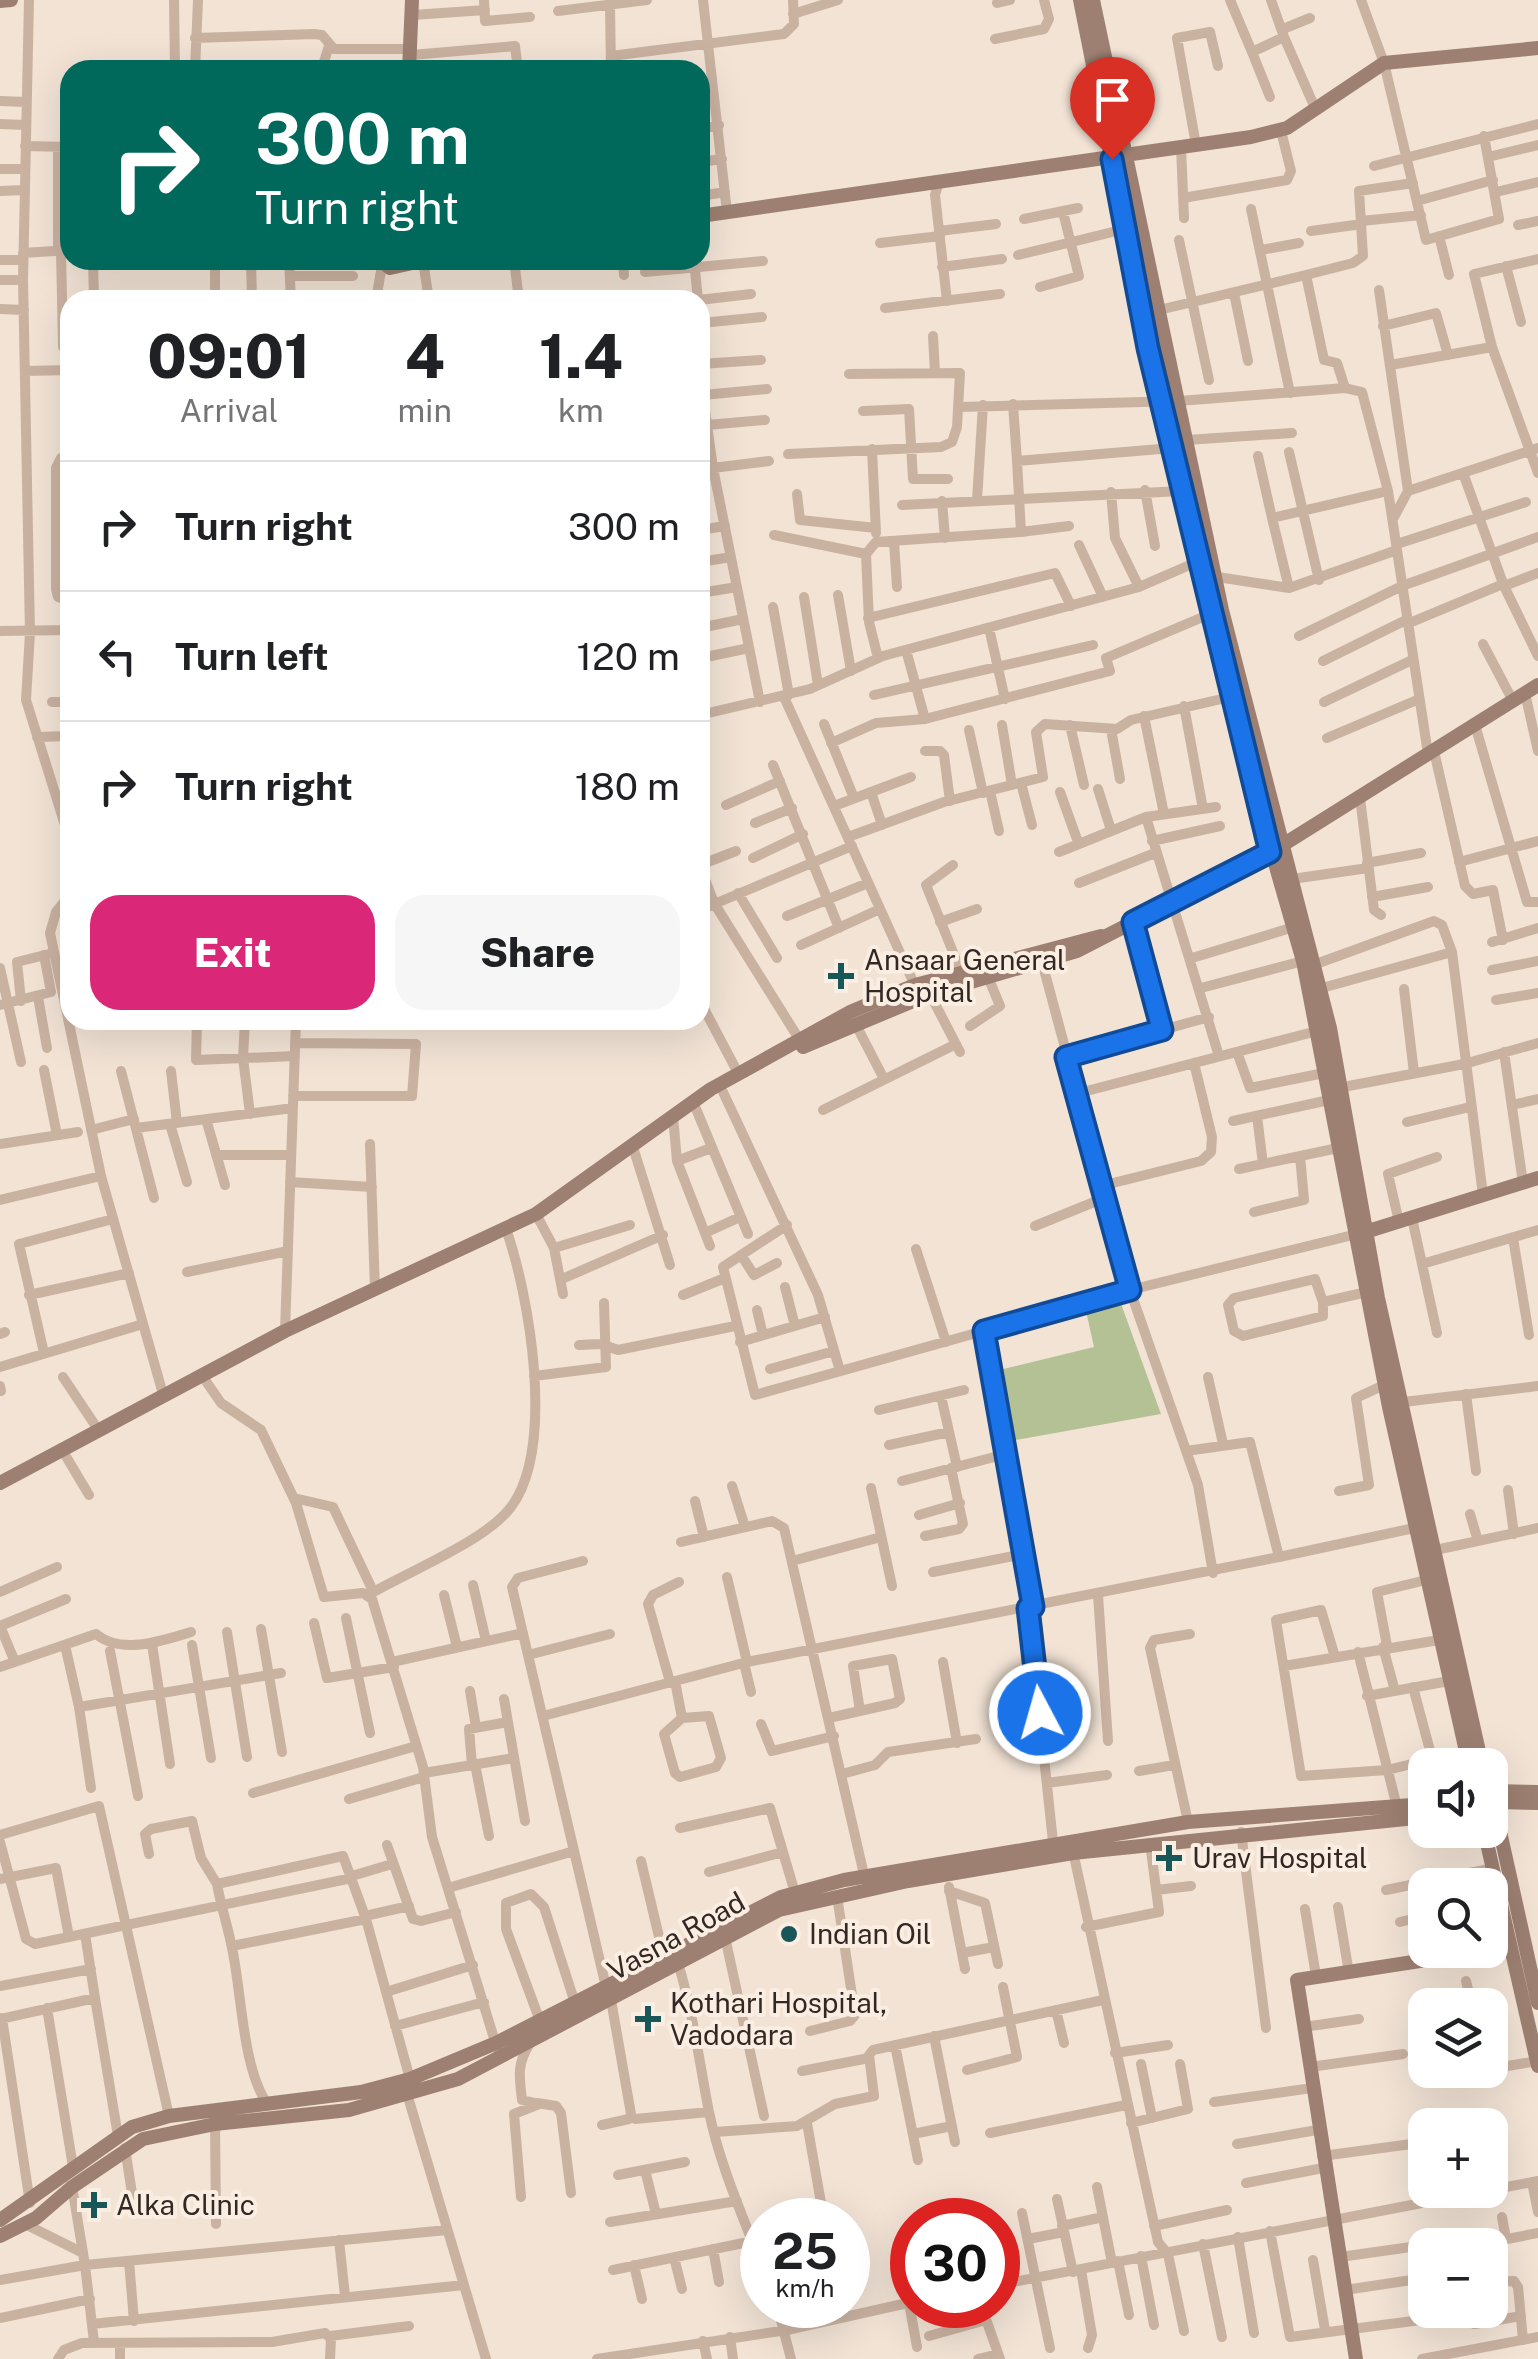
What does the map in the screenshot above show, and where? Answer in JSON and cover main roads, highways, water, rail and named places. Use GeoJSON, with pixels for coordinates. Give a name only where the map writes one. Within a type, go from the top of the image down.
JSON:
{"type":"FeatureCollection","features":[{"type":"Feature","properties":{"kind":"place","name":"Ansaar General Hospital"},"geometry":{"type":"Point","coordinates":[841,976]}},
{"type":"Feature","properties":{"kind":"place","name":"Urav Hospital"},"geometry":{"type":"Point","coordinates":[1169,1858]}},
{"type":"Feature","properties":{"kind":"place","name":"Indian Oil"},"geometry":{"type":"Point","coordinates":[789,1934]}},
{"type":"Feature","properties":{"kind":"place","name":"Kothari Hospital, Vadodara"},"geometry":{"type":"Point","coordinates":[648,2019]}},
{"type":"Feature","properties":{"kind":"place","name":"Alka Clinic"},"geometry":{"type":"Point","coordinates":[94,2205]}}]}
